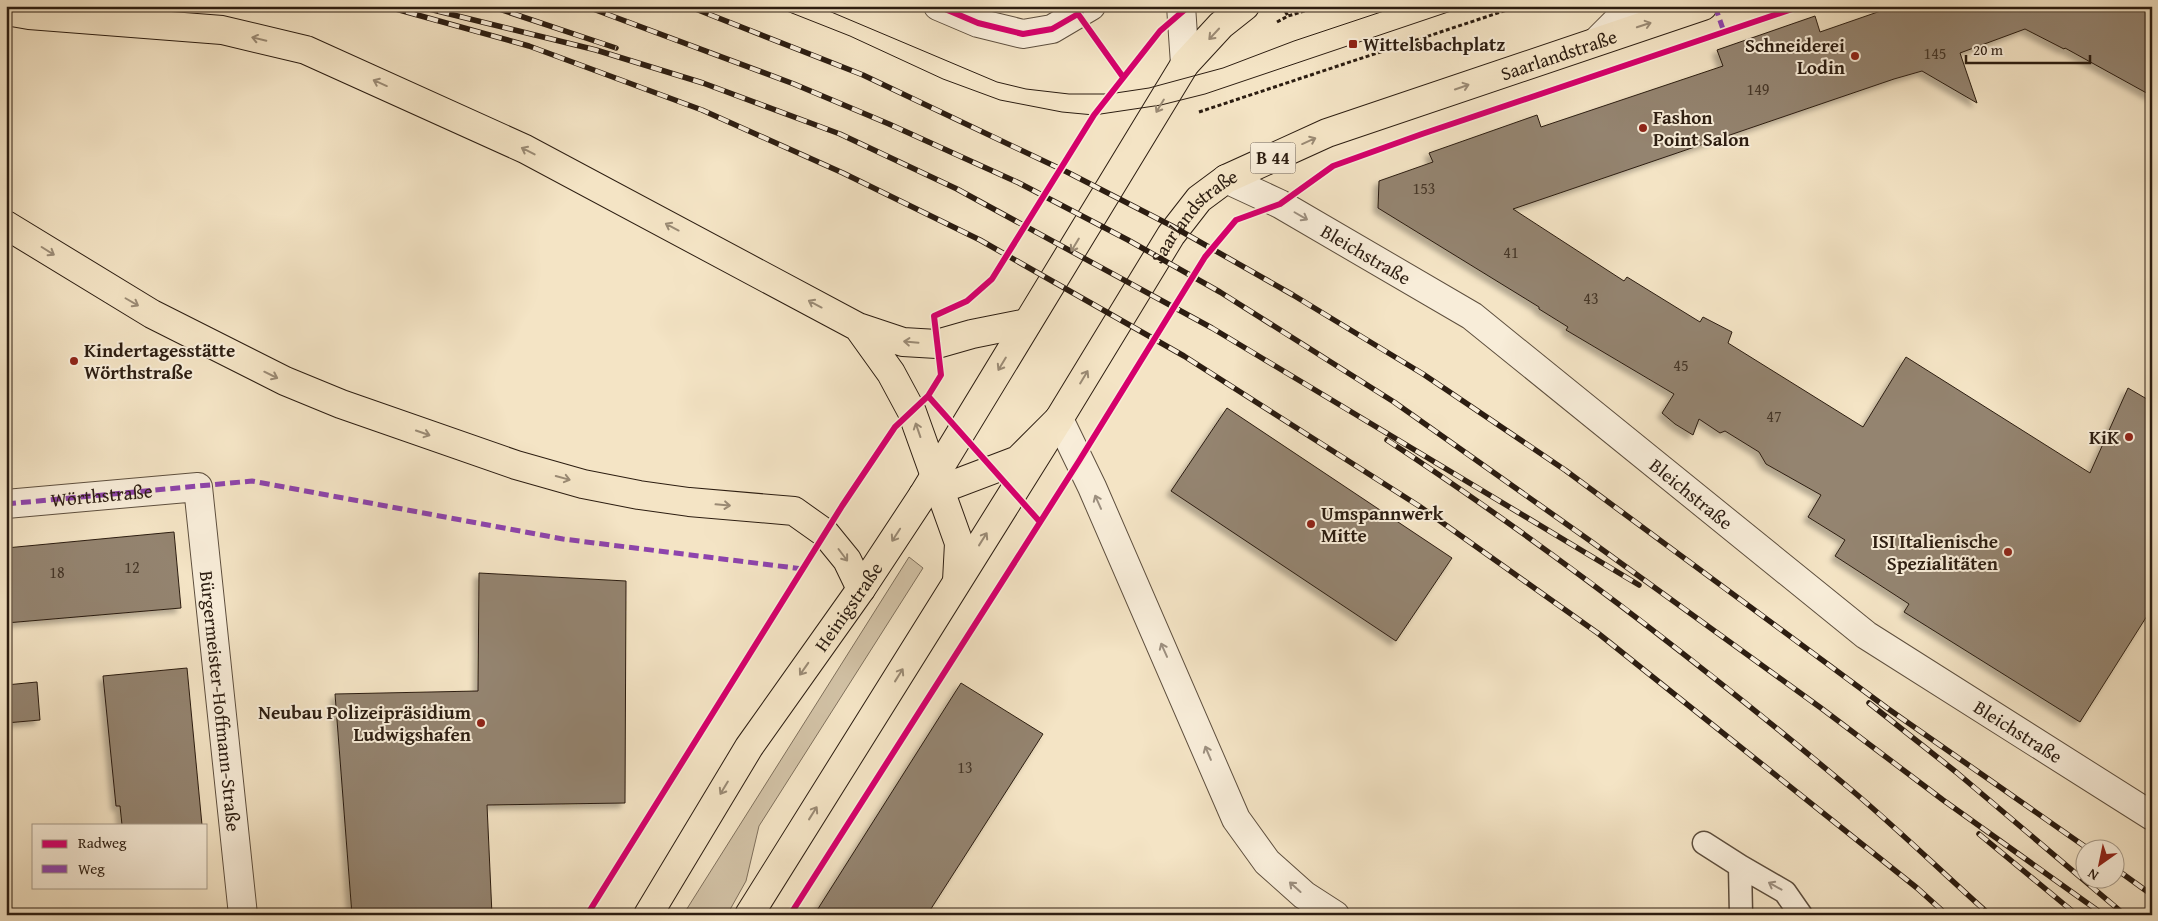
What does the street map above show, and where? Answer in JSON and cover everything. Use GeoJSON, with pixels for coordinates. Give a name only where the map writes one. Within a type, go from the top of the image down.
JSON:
{"type":"FeatureCollection","features":[{"type":"Feature","properties":{"kind":"main road"},"geometry":{"type":"LineString","coordinates":[[1185,64],[1221,25],[1245,6]]}},
{"type":"Feature","properties":{"kind":"main road","name":"Saarlandstraße"},"geometry":{"type":"LineString","coordinates":[[957,581],[1059,419],[1171,235],[1199,199],[1226,179],[1327,133],[1703,6]]}},
{"type":"Feature","properties":{"kind":"main road"},"geometry":{"type":"LineString","coordinates":[[18,13],[222,30],[306,50],[525,149],[858,327],[903,342],[937,344],[972,334],[1027,323]]}},
{"type":"Feature","properties":{"kind":"main road","name":"Heinigstraße"},"geometry":{"type":"LineString","coordinates":[[648,915],[749,747],[932,487],[1027,323],[1185,64]]}},
{"type":"Feature","properties":{"kind":"main road"},"geometry":{"type":"LineString","coordinates":[[6,225],[152,314],[286,382],[349,407],[516,465],[584,484],[639,495],[689,502],[794,511],[825,533],[847,560],[861,589]]}},
{"type":"Feature","properties":{"kind":"main road"},"geometry":{"type":"LineString","coordinates":[[758,909],[957,581],[959,543],[932,487],[912,412],[891,373],[858,327]]}},
{"type":"Feature","properties":{"kind":"main road"},"geometry":{"type":"LineString","coordinates":[[932,487],[1018,460],[1059,419]]}},
{"type":"Feature","properties":{"kind":"street"},"geometry":{"type":"LineString","coordinates":[[938,6],[978,23],[1023,34],[1052,29],[1091,6]]}},
{"type":"Feature","properties":{"kind":"street"},"geometry":{"type":"LineString","coordinates":[[1181,6],[1185,64]]}},
{"type":"Feature","properties":{"kind":"street"},"geometry":{"type":"LineString","coordinates":[[1598,40],[1632,6]]}},
{"type":"Feature","properties":{"kind":"street","name":"Bleichstraße"},"geometry":{"type":"LineString","coordinates":[[1226,179],[1280,204],[1472,316],[1866,635],[2152,816]]}},
{"type":"Feature","properties":{"kind":"street"},"geometry":{"type":"LineString","coordinates":[[1059,419],[1108,523],[1236,819],[1267,862],[1304,895],[1335,915]]}},
{"type":"Feature","properties":{"kind":"street","name":"Wörthstraße"},"geometry":{"type":"LineString","coordinates":[[6,504],[198,487]]}},
{"type":"Feature","properties":{"kind":"street","name":"Bürgermeister-Hoffmann-Straße"},"geometry":{"type":"LineString","coordinates":[[198,487],[243,915]]}},
{"type":"Feature","properties":{"kind":"lane"},"geometry":{"type":"LineString","coordinates":[[1704,843],[1785,892],[1801,915]]}},
{"type":"Feature","properties":{"kind":"lane"},"geometry":{"type":"LineString","coordinates":[[1740,866],[1740,915]]}},
{"type":"Feature","properties":{"kind":"path"},"geometry":{"type":"LineString","coordinates":[[1282,6],[1288,16]]}},
{"type":"Feature","properties":{"kind":"path"},"geometry":{"type":"LineString","coordinates":[[1191,114],[1520,6]]}},
{"type":"Feature","properties":{"kind":"shaded area"},"geometry":{"type":"Polygon","coordinates":[[[909,557],[923,568],[759,826],[746,881],[727,915],[683,915],[909,557]]]}},
{"type":"Feature","properties":{"kind":"building"},"geometry":{"type":"Polygon","coordinates":[[[1895,6],[2137,6],[2152,14],[2152,96],[2065,48],[2025,29],[1960,53],[1977,103],[1922,71],[1513,209],[1624,281],[1627,277],[1700,322],[1703,317],[1732,332],[1728,343],[1863,427],[1906,357],[2090,473],[2128,388],[2152,402],[2152,608],[2080,722],[1904,612],[1909,604],[1835,556],[1845,540],[1808,517],[1821,495],[1766,464],[1759,452],[1725,431],[1720,433],[1699,419],[1693,435],[1675,424],[1662,413],[1674,394],[1566,330],[1568,327],[1539,309],[1539,307],[1378,208],[1379,181],[1433,162],[1429,153],[1537,115],[1541,127],[1723,66],[1717,50],[1815,16],[1820,32],[1895,6]]]}},
{"type":"Feature","properties":{"kind":"building","name":"Umspannwerk Mitte"},"geometry":{"type":"Polygon","coordinates":[[[1227,408],[1452,558],[1396,641],[1171,491],[1227,408]]]}},
{"type":"Feature","properties":{"kind":"building"},"geometry":{"type":"Polygon","coordinates":[[[174,532],[181,608],[6,623],[6,548],[174,532]]]}},
{"type":"Feature","properties":{"kind":"building","name":"Neubau Polizeipräsidium Ludwigshafen"},"geometry":{"type":"Polygon","coordinates":[[[479,573],[626,581],[625,803],[487,805],[492,915],[352,915],[335,694],[478,691],[479,573]]]}},
{"type":"Feature","properties":{"kind":"building"},"geometry":{"type":"Polygon","coordinates":[[[187,668],[202,824],[122,824],[120,806],[116,806],[103,676],[187,668]]]}},
{"type":"Feature","properties":{"kind":"building"},"geometry":{"type":"Polygon","coordinates":[[[37,682],[40,720],[6,723],[6,685],[37,682]]]}},
{"type":"Feature","properties":{"kind":"building"},"geometry":{"type":"Polygon","coordinates":[[[961,683],[1043,734],[927,915],[814,915],[961,683]]]}},
{"type":"Feature","properties":{"kind":"tram line"},"geometry":{"type":"LineString","coordinates":[[774,6],[850,36],[943,79],[1000,100],[1062,112],[1094,115],[1161,105],[1205,94],[1466,6]]}},
{"type":"Feature","properties":{"kind":"tram line"},"geometry":{"type":"LineString","coordinates":[[817,6],[997,82],[1026,89],[1069,94],[1109,94],[1149,88],[1223,68],[1294,41],[1399,6]]}},
{"type":"Feature","properties":{"kind":"railway"},"geometry":{"type":"LineString","coordinates":[[385,6],[529,46],[702,110],[843,173],[980,240],[1184,356],[1419,506],[1599,634],[1917,888],[1947,915]]}},
{"type":"Feature","properties":{"kind":"railway"},"geometry":{"type":"LineString","coordinates":[[417,6],[596,50],[703,83],[840,134],[957,189],[1212,328],[1639,585]]}},
{"type":"Feature","properties":{"kind":"railway"},"geometry":{"type":"LineString","coordinates":[[490,6],[616,48]]}},
{"type":"Feature","properties":{"kind":"railway"},"geometry":{"type":"LineString","coordinates":[[585,6],[794,84],[889,124],[1019,183],[1128,240],[1220,292],[1394,402],[1589,540],[1821,708],[1943,800],[2104,915]]}},
{"type":"Feature","properties":{"kind":"railway"},"geometry":{"type":"LineString","coordinates":[[688,6],[863,75],[1067,172],[1172,226],[1293,295],[1423,374],[1565,470],[1887,708],[2076,840]]}},
{"type":"Feature","properties":{"kind":"railway"},"geometry":{"type":"LineString","coordinates":[[1387,440],[1567,566],[1742,700],[1855,793],[1990,915]]}},
{"type":"Feature","properties":{"kind":"railway"},"geometry":{"type":"LineString","coordinates":[[1869,703],[1956,772],[2125,915]]}},
{"type":"Feature","properties":{"kind":"railway"},"geometry":{"type":"LineString","coordinates":[[1979,834],[2077,915]]}},
{"type":"Feature","properties":{"kind":"railway"},"geometry":{"type":"LineString","coordinates":[[2126,876],[2152,895]]}},
{"type":"Feature","properties":{"kind":"marked path"},"geometry":{"type":"LineString","coordinates":[[1074,16],[1091,6]]}},
{"type":"Feature","properties":{"kind":"marked path"},"geometry":{"type":"LineString","coordinates":[[1715,6],[1724,32]]}},
{"type":"Feature","properties":{"kind":"marked path"},"geometry":{"type":"LineString","coordinates":[[6,504],[252,481],[563,539],[803,569]]}},
{"type":"Feature","properties":{"kind":"cycle path"},"geometry":{"type":"LineString","coordinates":[[938,6],[978,23],[1023,34],[1052,29],[1078,14],[1123,77]]}},
{"type":"Feature","properties":{"kind":"cycle path"},"geometry":{"type":"LineString","coordinates":[[587,915],[842,506],[895,427],[928,396],[941,375],[934,316],[967,301],[992,279],[1094,115],[1160,31],[1189,6]]}},
{"type":"Feature","properties":{"kind":"cycle path"},"geometry":{"type":"LineString","coordinates":[[790,915],[1079,461],[1205,257],[1236,220],[1280,204],[1333,166],[1801,6]]}},
{"type":"Feature","properties":{"kind":"cycle path"},"geometry":{"type":"LineString","coordinates":[[928,396],[1040,522]]}},
{"type":"Feature","properties":{"kind":"place","name":"Wittelsbachplatz"},"geometry":{"type":"Point","coordinates":[1353,44]}},
{"type":"Feature","properties":{"kind":"place","name":"Schneiderei Lodin"},"geometry":{"type":"Point","coordinates":[1855,56]}},
{"type":"Feature","properties":{"kind":"place","name":"Fashon Point Salon"},"geometry":{"type":"Point","coordinates":[1643,128]}},
{"type":"Feature","properties":{"kind":"place","name":"Kindertagesstätte Wörthstraße"},"geometry":{"type":"Point","coordinates":[74,361]}},
{"type":"Feature","properties":{"kind":"place","name":"KiK"},"geometry":{"type":"Point","coordinates":[2129,437]}},
{"type":"Feature","properties":{"kind":"place","name":"Umspannwerk Mitte"},"geometry":{"type":"Point","coordinates":[1311,524]}},
{"type":"Feature","properties":{"kind":"place","name":"ISI Italienische Spezialitäten"},"geometry":{"type":"Point","coordinates":[2008,552]}},
{"type":"Feature","properties":{"kind":"place","name":"Neubau Polizeipräsidium Ludwigshafen"},"geometry":{"type":"Point","coordinates":[481,723]}}]}
